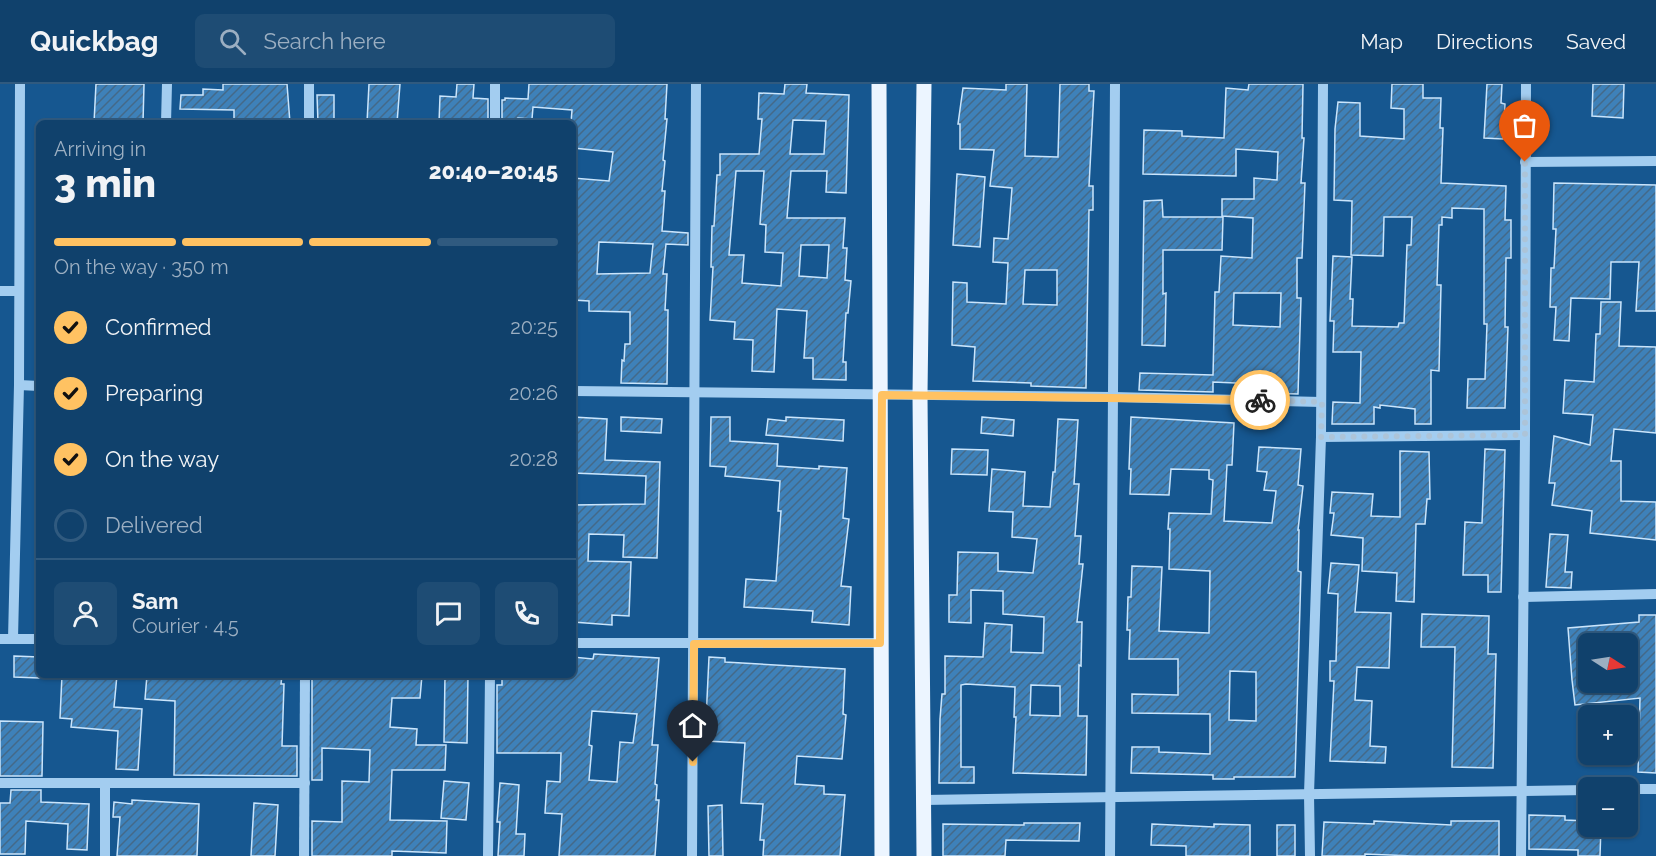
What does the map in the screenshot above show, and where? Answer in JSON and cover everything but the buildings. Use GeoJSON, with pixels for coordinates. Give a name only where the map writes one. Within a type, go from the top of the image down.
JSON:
{"type":"FeatureCollection","features":[{"type":"Feature","properties":{"kind":"main road"},"geometry":{"type":"LineString","coordinates":[[879,84],[882,856]]}},
{"type":"Feature","properties":{"kind":"main road"},"geometry":{"type":"LineString","coordinates":[[924,84],[920,395],[924,856]]}},
{"type":"Feature","properties":{"kind":"street"},"geometry":{"type":"LineString","coordinates":[[13,639],[19,385],[20,84]]}},
{"type":"Feature","properties":{"kind":"street"},"geometry":{"type":"LineString","coordinates":[[166,120],[167,84]]}},
{"type":"Feature","properties":{"kind":"street"},"geometry":{"type":"LineString","coordinates":[[309,84],[309,120]]}},
{"type":"Feature","properties":{"kind":"street"},"geometry":{"type":"LineString","coordinates":[[495,84],[495,120]]}},
{"type":"Feature","properties":{"kind":"street"},"geometry":{"type":"LineString","coordinates":[[692,856],[696,84]]}},
{"type":"Feature","properties":{"kind":"street"},"geometry":{"type":"LineString","coordinates":[[1110,856],[1114,84]]}},
{"type":"Feature","properties":{"kind":"street"},"geometry":{"type":"LineString","coordinates":[[1310,856],[1309,794],[1322,402],[1323,84]]}},
{"type":"Feature","properties":{"kind":"street"},"geometry":{"type":"LineString","coordinates":[[1521,856],[1526,84]]}},
{"type":"Feature","properties":{"kind":"street"},"geometry":{"type":"LineString","coordinates":[[1525,162],[1656,161]]}},
{"type":"Feature","properties":{"kind":"street"},"geometry":{"type":"LineString","coordinates":[[0,291],[18,291]]}},
{"type":"Feature","properties":{"kind":"street"},"geometry":{"type":"LineString","coordinates":[[19,385],[36,386]]}},
{"type":"Feature","properties":{"kind":"street"},"geometry":{"type":"LineString","coordinates":[[576,391],[1113,397],[1322,402]]}},
{"type":"Feature","properties":{"kind":"street"},"geometry":{"type":"LineString","coordinates":[[1321,437],[1525,435]]}},
{"type":"Feature","properties":{"kind":"street"},"geometry":{"type":"LineString","coordinates":[[1523,597],[1656,594]]}},
{"type":"Feature","properties":{"kind":"street"},"geometry":{"type":"LineString","coordinates":[[0,639],[36,639]]}},
{"type":"Feature","properties":{"kind":"street"},"geometry":{"type":"LineString","coordinates":[[576,644],[880,643]]}},
{"type":"Feature","properties":{"kind":"street"},"geometry":{"type":"LineString","coordinates":[[304,856],[305,678]]}},
{"type":"Feature","properties":{"kind":"street"},"geometry":{"type":"LineString","coordinates":[[488,856],[490,678]]}},
{"type":"Feature","properties":{"kind":"street"},"geometry":{"type":"LineString","coordinates":[[0,783],[305,783]]}},
{"type":"Feature","properties":{"kind":"street"},"geometry":{"type":"LineString","coordinates":[[105,784],[105,856]]}},
{"type":"Feature","properties":{"kind":"street"},"geometry":{"type":"LineString","coordinates":[[1638,789],[1656,789]]}},
{"type":"Feature","properties":{"kind":"street"},"geometry":{"type":"LineString","coordinates":[[924,800],[1578,790]]}},
{"type":"Feature","properties":{"kind":"way so far"},"geometry":{"type":"LineString","coordinates":[[1260,400],[1322,402],[1321,437],[1525,435],[1525,162]]}},
{"type":"Feature","properties":{"kind":"route"},"geometry":{"type":"LineString","coordinates":[[693,762],[694,644],[880,643],[882,395],[1260,400]]}}]}
